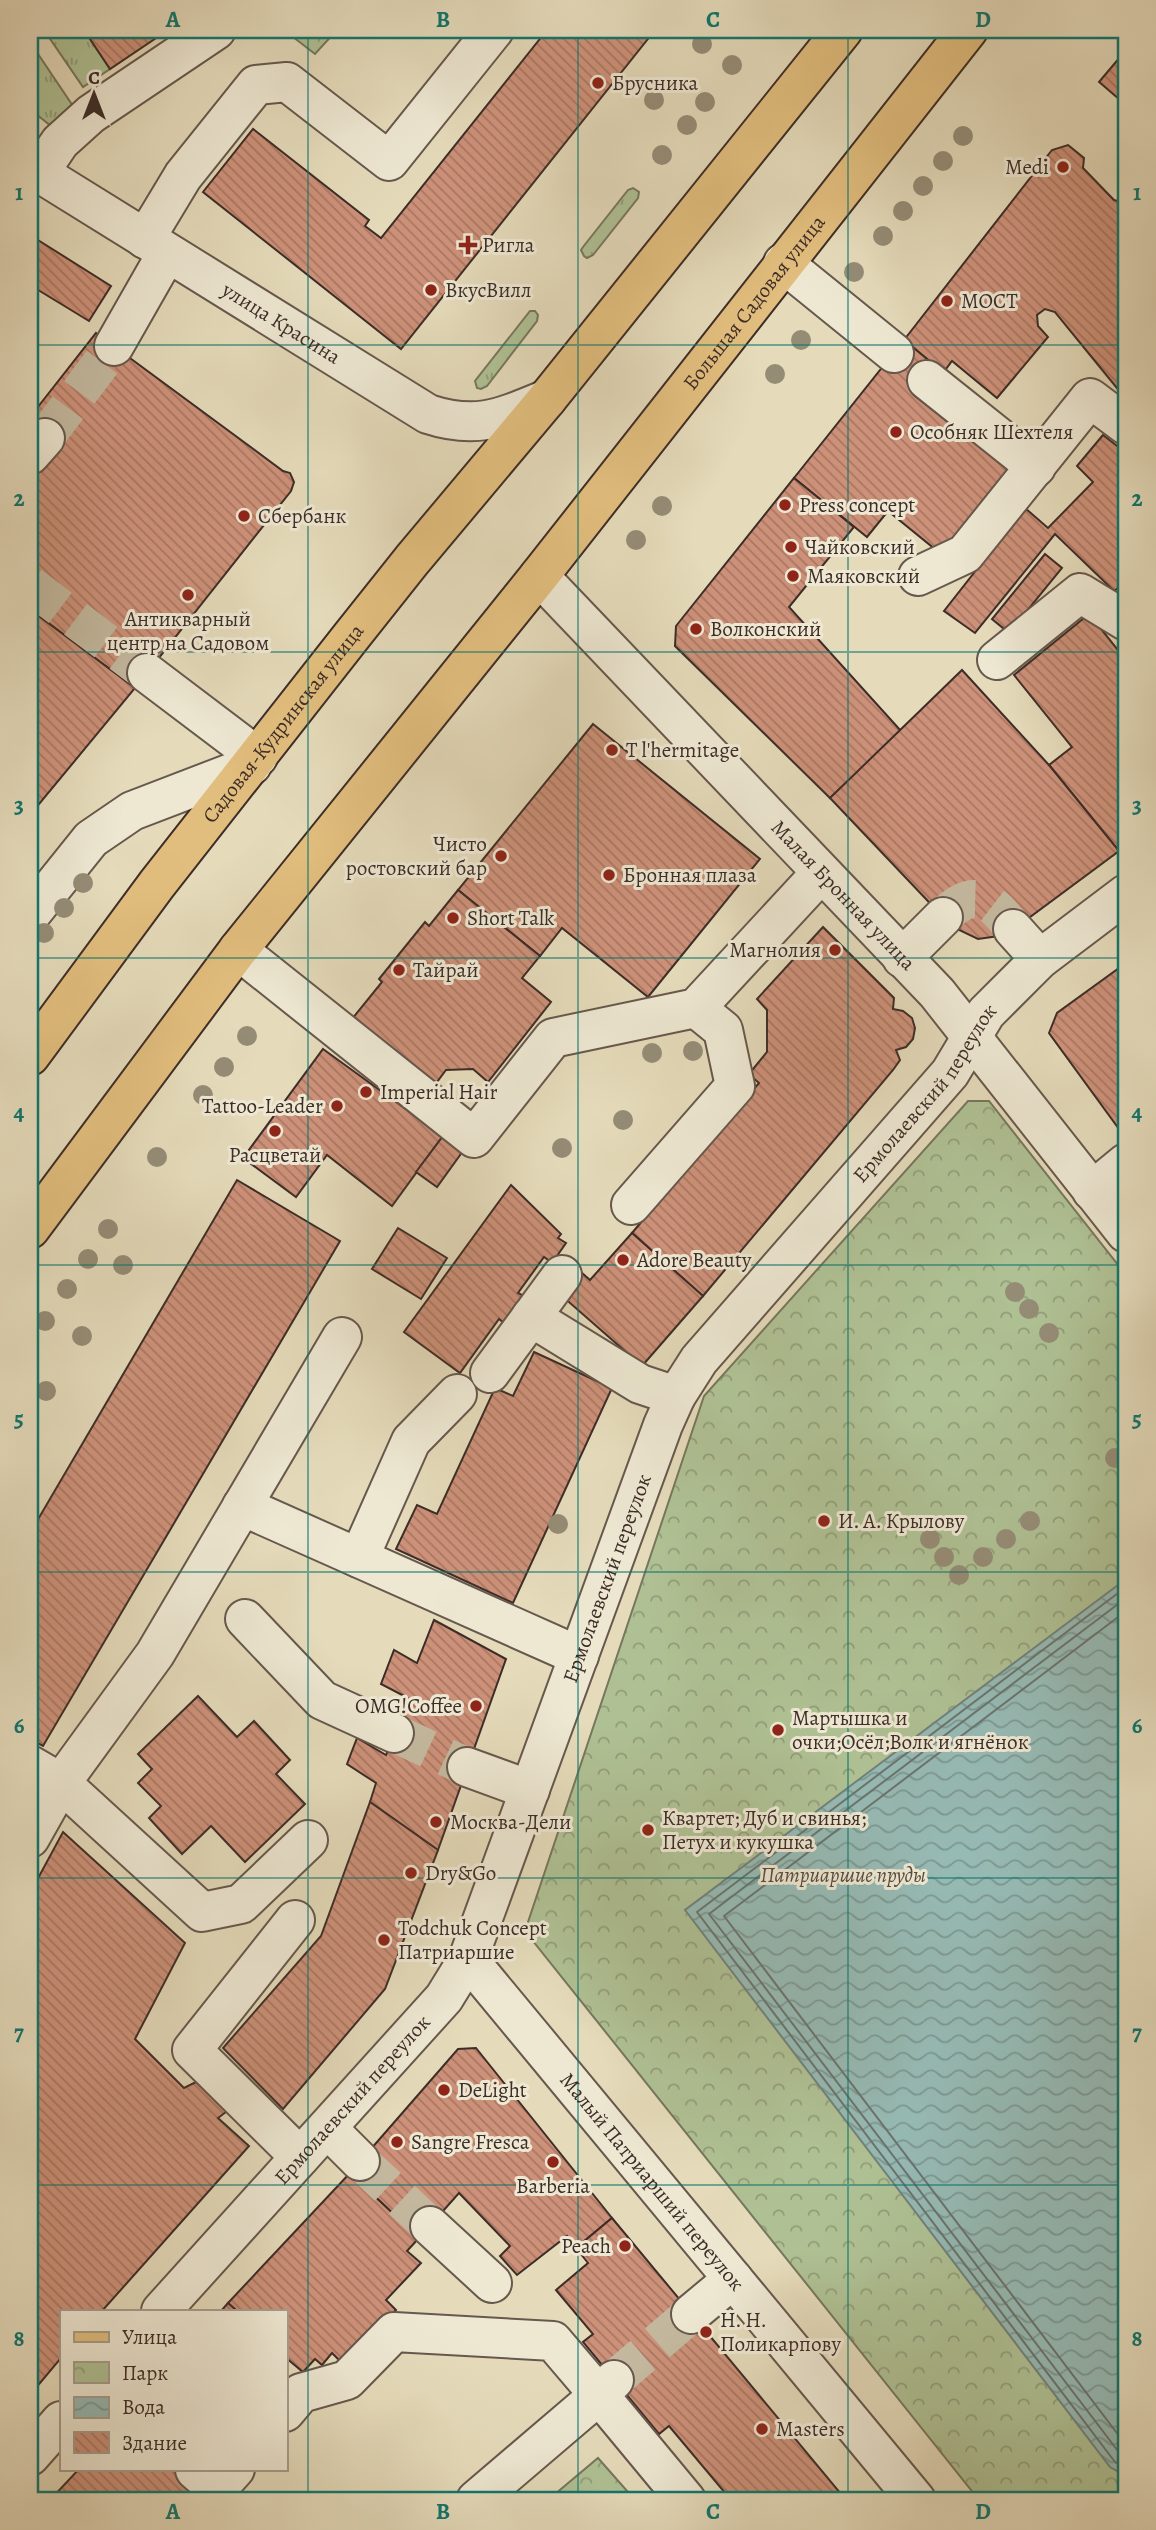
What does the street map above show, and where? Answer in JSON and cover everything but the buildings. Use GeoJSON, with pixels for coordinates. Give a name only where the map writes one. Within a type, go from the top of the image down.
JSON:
{"type":"FeatureCollection","features":[{"type":"Feature","properties":{"kind":"main road"},"geometry":{"type":"LineString","coordinates":[[547,399],[843,30]]}},
{"type":"Feature","properties":{"kind":"main road","name":"Большая Садовая улица"},"geometry":{"type":"LineString","coordinates":[[538,576],[968,30]]}},
{"type":"Feature","properties":{"kind":"main road","name":"Садовая-Кудринская улица"},"geometry":{"type":"LineString","coordinates":[[30,1056],[158,884],[412,560],[547,399]]}},
{"type":"Feature","properties":{"kind":"main road"},"geometry":{"type":"LineString","coordinates":[[30,1229],[238,950],[538,576]]}},
{"type":"Feature","properties":{"kind":"street"},"geometry":{"type":"LineString","coordinates":[[34,170],[91,114],[216,30]]}},
{"type":"Feature","properties":{"kind":"street"},"geometry":{"type":"LineString","coordinates":[[114,346],[183,176],[256,85],[287,82],[389,161],[494,30]]}},
{"type":"Feature","properties":{"kind":"street","name":"улица Красина"},"geometry":{"type":"LineString","coordinates":[[34,170],[428,414],[450,421],[473,423],[503,417],[547,399]]}},
{"type":"Feature","properties":{"kind":"street"},"geometry":{"type":"LineString","coordinates":[[783,263],[894,353]]}},
{"type":"Feature","properties":{"kind":"street"},"geometry":{"type":"LineString","coordinates":[[927,380],[1036,467]]}},
{"type":"Feature","properties":{"kind":"street"},"geometry":{"type":"LineString","coordinates":[[918,576],[965,554],[1090,398],[1126,425]]}},
{"type":"Feature","properties":{"kind":"street","name":"Малая Бронная улица"},"geometry":{"type":"LineString","coordinates":[[538,576],[937,993],[1126,1233]]}},
{"type":"Feature","properties":{"kind":"street"},"geometry":{"type":"LineString","coordinates":[[997,660],[1080,593],[1126,621]]}},
{"type":"Feature","properties":{"kind":"street"},"geometry":{"type":"LineString","coordinates":[[30,915],[91,839],[132,811],[255,761],[147,673]]}},
{"type":"Feature","properties":{"kind":"street"},"geometry":{"type":"LineString","coordinates":[[238,950],[474,1138],[553,1038],[696,1008],[821,873]]}},
{"type":"Feature","properties":{"kind":"street","name":"Ермолаевский переулок"},"geometry":{"type":"LineString","coordinates":[[161,2310],[444,1998],[468,1959],[658,1437],[676,1396],[699,1360],[950,1073],[986,1013],[1040,960],[1126,894]]}},
{"type":"Feature","properties":{"kind":"street"},"geometry":{"type":"LineString","coordinates":[[902,958],[943,917]]}},
{"type":"Feature","properties":{"kind":"street"},"geometry":{"type":"LineString","coordinates":[[1013,929],[1040,960]]}},
{"type":"Feature","properties":{"kind":"street"},"geometry":{"type":"LineString","coordinates":[[631,1205],[735,1086],[723,1030],[696,1008]]}},
{"type":"Feature","properties":{"kind":"street"},"geometry":{"type":"LineString","coordinates":[[1092,1191],[1126,1163]]}},
{"type":"Feature","properties":{"kind":"street"},"geometry":{"type":"LineString","coordinates":[[490,1373],[562,1275]]}},
{"type":"Feature","properties":{"kind":"street"},"geometry":{"type":"LineString","coordinates":[[531,1317],[640,1384],[676,1396]]}},
{"type":"Feature","properties":{"kind":"street"},"geometry":{"type":"LineString","coordinates":[[30,1838],[45,1774],[155,1654],[342,1337]]}},
{"type":"Feature","properties":{"kind":"street"},"geometry":{"type":"LineString","coordinates":[[359,1558],[411,1441],[457,1394]]}},
{"type":"Feature","properties":{"kind":"street"},"geometry":{"type":"LineString","coordinates":[[242,1506],[579,1657]]}},
{"type":"Feature","properties":{"kind":"street"},"geometry":{"type":"LineString","coordinates":[[245,1619],[322,1700],[394,1734]]}},
{"type":"Feature","properties":{"kind":"street"},"geometry":{"type":"LineString","coordinates":[[467,1767],[530,1790]]}},
{"type":"Feature","properties":{"kind":"street"},"geometry":{"type":"LineString","coordinates":[[45,1774],[202,1912],[240,1904],[308,1840]]}},
{"type":"Feature","properties":{"kind":"street"},"geometry":{"type":"LineString","coordinates":[[295,1920],[192,2050],[300,2157]]}},
{"type":"Feature","properties":{"kind":"street","name":"Малый Патриарший переулок"},"geometry":{"type":"LineString","coordinates":[[468,1959],[916,2500]]}},
{"type":"Feature","properties":{"kind":"street"},"geometry":{"type":"LineString","coordinates":[[327,2128],[360,2161]]}},
{"type":"Feature","properties":{"kind":"street"},"geometry":{"type":"LineString","coordinates":[[430,2226],[492,2283]]}},
{"type":"Feature","properties":{"kind":"street"},"geometry":{"type":"LineString","coordinates":[[691,2314],[733,2279]]}},
{"type":"Feature","properties":{"kind":"street"},"geometry":{"type":"LineString","coordinates":[[287,2410],[301,2393],[347,2380],[394,2332],[553,2341],[606,2387],[685,2500]]}},
{"type":"Feature","properties":{"kind":"street"},"geometry":{"type":"LineString","coordinates":[[476,2500],[606,2387]]}},
{"type":"Feature","properties":{"kind":"street"},"geometry":{"type":"LineString","coordinates":[[30,2456],[60,2422]]}},
{"type":"Feature","properties":{"kind":"green space"},"geometry":{"type":"Polygon","coordinates":[[[44,30],[84,30],[110,69],[83,87],[44,30]]]}},
{"type":"Feature","properties":{"kind":"green space"},"geometry":{"type":"Polygon","coordinates":[[[284,30],[337,30],[315,54],[284,30]]]}},
{"type":"Feature","properties":{"kind":"green space"},"geometry":{"type":"Polygon","coordinates":[[[30,42],[79,115],[57,131],[30,109],[30,42]]]}},
{"type":"Feature","properties":{"kind":"green space"},"geometry":{"type":"Polygon","coordinates":[[[633,188],[639,192],[638,198],[593,255],[587,258],[584,256],[581,250],[583,247],[628,190],[633,188]]]}},
{"type":"Feature","properties":{"kind":"green space"},"geometry":{"type":"Polygon","coordinates":[[[530,311],[535,311],[538,315],[537,321],[487,386],[477,388],[475,381],[530,311]]]}},
{"type":"Feature","properties":{"kind":"green space","name":"Патриаршие пруды"},"geometry":{"type":"Polygon","coordinates":[[[968,1101],[989,1101],[1126,1275],[1126,2500],[979,2500],[525,1931],[704,1396],[968,1101]]]}},
{"type":"Feature","properties":{"kind":"green space"},"geometry":{"type":"Polygon","coordinates":[[[598,2458],[635,2500],[548,2500],[598,2458]]]}},
{"type":"Feature","properties":{"kind":"water","name":"Патриаршие пруды"},"geometry":{"type":"Polygon","coordinates":[[[1126,1579],[1126,2476],[1110,2467],[685,1910],[1126,1579]]]}},
{"type":"Feature","properties":{"kind":"tunnel"},"geometry":{"type":"LineString","coordinates":[[45,438],[114,346]]}},
{"type":"Feature","properties":{"kind":"tunnel"},"geometry":{"type":"LineString","coordinates":[[30,585],[147,673]]}},
{"type":"Feature","properties":{"kind":"tunnel"},"geometry":{"type":"LineString","coordinates":[[943,917],[964,901],[981,900],[997,910],[1013,929]]}},
{"type":"Feature","properties":{"kind":"tunnel"},"geometry":{"type":"LineString","coordinates":[[394,1733],[467,1767]]}},
{"type":"Feature","properties":{"kind":"tunnel"},"geometry":{"type":"LineString","coordinates":[[360,2161],[430,2226]]}},
{"type":"Feature","properties":{"kind":"tunnel"},"geometry":{"type":"LineString","coordinates":[[614,2380],[691,2314]]}},
{"type":"Feature","properties":{"kind":"place","name":"Брусника"},"geometry":{"type":"Point","coordinates":[598,83]}},
{"type":"Feature","properties":{"kind":"place","name":"Medi"},"geometry":{"type":"Point","coordinates":[1063,167]}},
{"type":"Feature","properties":{"kind":"place","name":"Ригла"},"geometry":{"type":"Point","coordinates":[468,245]}},
{"type":"Feature","properties":{"kind":"place","name":"ВкусВилл"},"geometry":{"type":"Point","coordinates":[431,290]}},
{"type":"Feature","properties":{"kind":"place","name":"МОСТ"},"geometry":{"type":"Point","coordinates":[947,301]}},
{"type":"Feature","properties":{"kind":"place","name":"Особняк Шехтеля"},"geometry":{"type":"Point","coordinates":[896,432]}},
{"type":"Feature","properties":{"kind":"place","name":"Press concept"},"geometry":{"type":"Point","coordinates":[785,505]}},
{"type":"Feature","properties":{"kind":"place","name":"Сбербанк"},"geometry":{"type":"Point","coordinates":[244,516]}},
{"type":"Feature","properties":{"kind":"place","name":"Чайковский"},"geometry":{"type":"Point","coordinates":[791,547]}},
{"type":"Feature","properties":{"kind":"place","name":"Маяковский"},"geometry":{"type":"Point","coordinates":[793,576]}},
{"type":"Feature","properties":{"kind":"place","name":"Антикварный центр на Садовом"},"geometry":{"type":"Point","coordinates":[188,595]}},
{"type":"Feature","properties":{"kind":"place","name":"Волконский"},"geometry":{"type":"Point","coordinates":[696,629]}},
{"type":"Feature","properties":{"kind":"place","name":"Т l'hermitage"},"geometry":{"type":"Point","coordinates":[612,750]}},
{"type":"Feature","properties":{"kind":"place","name":"Чисто ростовский бар"},"geometry":{"type":"Point","coordinates":[501,856]}},
{"type":"Feature","properties":{"kind":"place","name":"Бронная плаза"},"geometry":{"type":"Point","coordinates":[609,875]}},
{"type":"Feature","properties":{"kind":"place","name":"Short Talk"},"geometry":{"type":"Point","coordinates":[453,918]}},
{"type":"Feature","properties":{"kind":"place","name":"Магнолия"},"geometry":{"type":"Point","coordinates":[835,950]}},
{"type":"Feature","properties":{"kind":"place","name":"Тайрай"},"geometry":{"type":"Point","coordinates":[399,970]}},
{"type":"Feature","properties":{"kind":"place","name":"Imperial Hair"},"geometry":{"type":"Point","coordinates":[366,1092]}},
{"type":"Feature","properties":{"kind":"place","name":"Tattoo-Leader"},"geometry":{"type":"Point","coordinates":[337,1106]}},
{"type":"Feature","properties":{"kind":"place","name":"Расцветай"},"geometry":{"type":"Point","coordinates":[275,1131]}},
{"type":"Feature","properties":{"kind":"place","name":"Adore Beauty"},"geometry":{"type":"Point","coordinates":[623,1260]}},
{"type":"Feature","properties":{"kind":"place","name":"И. А. Крылову"},"geometry":{"type":"Point","coordinates":[824,1521]}},
{"type":"Feature","properties":{"kind":"place","name":"OMG!Coffee"},"geometry":{"type":"Point","coordinates":[476,1706]}},
{"type":"Feature","properties":{"kind":"place","name":"Мартышка и очки;Осёл;Волк и ягнёнок"},"geometry":{"type":"Point","coordinates":[778,1730]}},
{"type":"Feature","properties":{"kind":"place","name":"Москва-Дели"},"geometry":{"type":"Point","coordinates":[436,1822]}},
{"type":"Feature","properties":{"kind":"place","name":"Квартет; Дуб и свинья; Петух и кукушка"},"geometry":{"type":"Point","coordinates":[648,1830]}},
{"type":"Feature","properties":{"kind":"place","name":"Dry&Go"},"geometry":{"type":"Point","coordinates":[411,1873]}},
{"type":"Feature","properties":{"kind":"place","name":"Todchuk Concept Патриаршие"},"geometry":{"type":"Point","coordinates":[384,1940]}},
{"type":"Feature","properties":{"kind":"place","name":"DeLight"},"geometry":{"type":"Point","coordinates":[444,2090]}},
{"type":"Feature","properties":{"kind":"place","name":"Sangre Fresca"},"geometry":{"type":"Point","coordinates":[397,2142]}},
{"type":"Feature","properties":{"kind":"place","name":"Barberia"},"geometry":{"type":"Point","coordinates":[553,2162]}},
{"type":"Feature","properties":{"kind":"place","name":"Peach"},"geometry":{"type":"Point","coordinates":[625,2246]}},
{"type":"Feature","properties":{"kind":"place","name":"Н. Н. Поликарпову"},"geometry":{"type":"Point","coordinates":[706,2332]}},
{"type":"Feature","properties":{"kind":"place","name":"Masters"},"geometry":{"type":"Point","coordinates":[762,2429]}}]}
